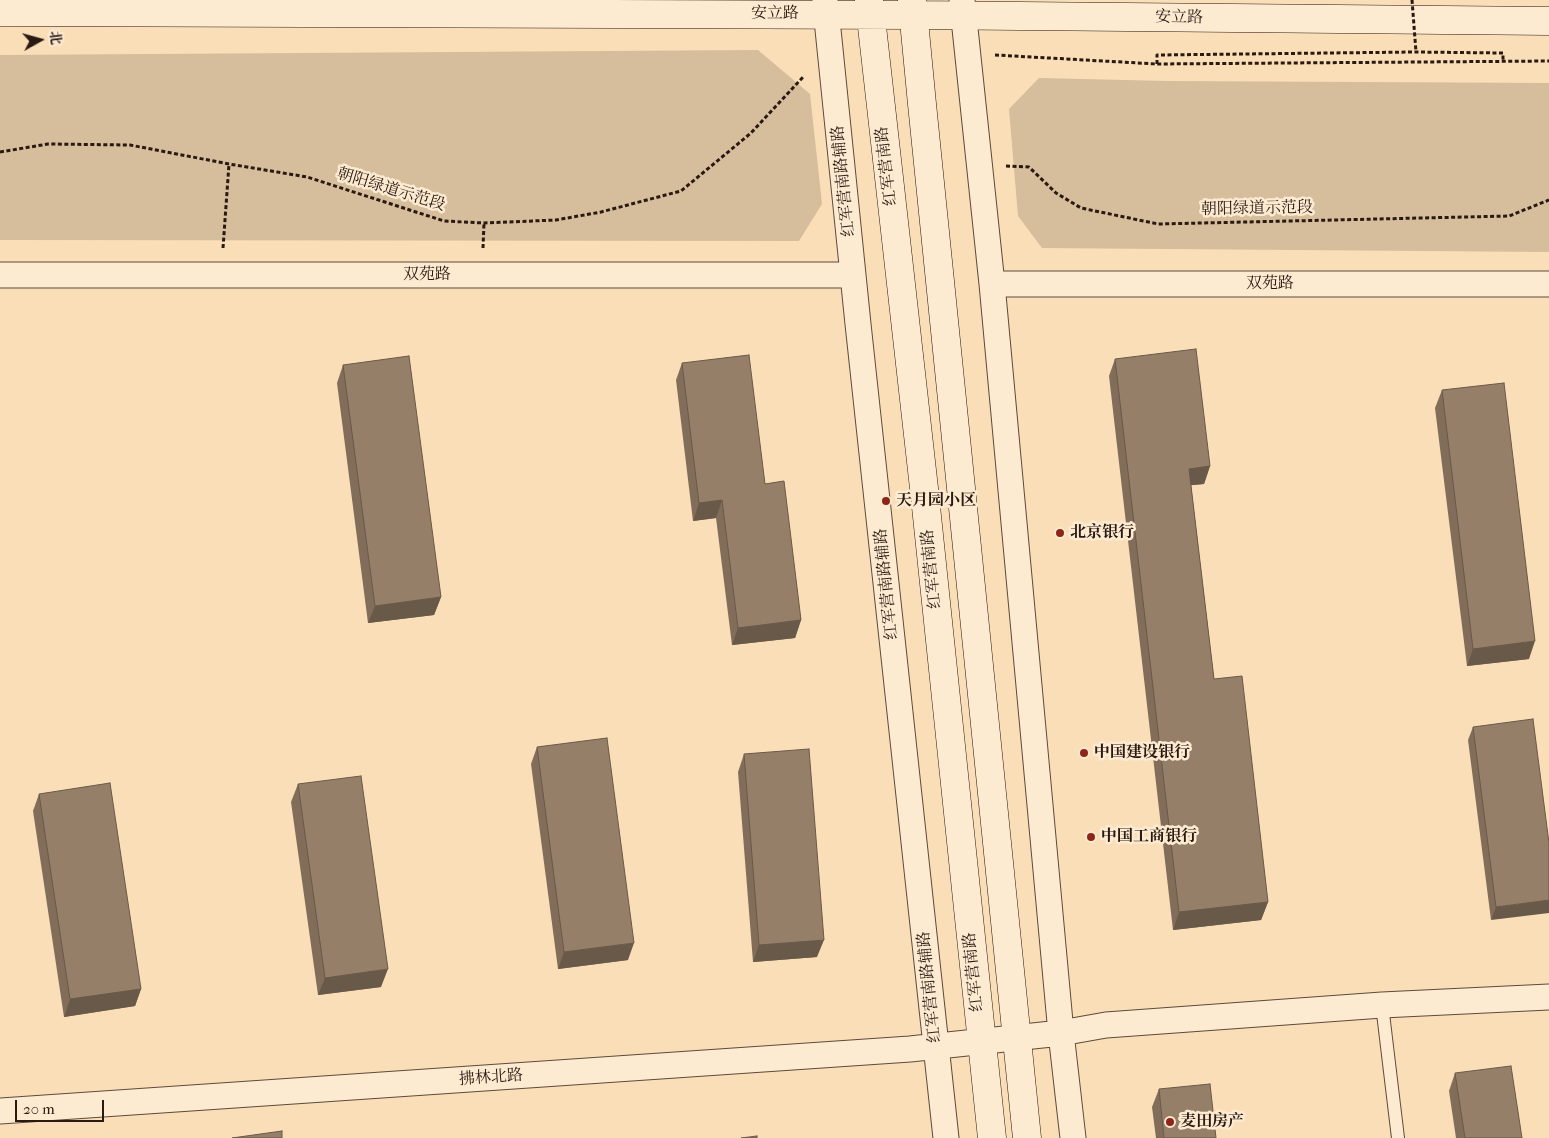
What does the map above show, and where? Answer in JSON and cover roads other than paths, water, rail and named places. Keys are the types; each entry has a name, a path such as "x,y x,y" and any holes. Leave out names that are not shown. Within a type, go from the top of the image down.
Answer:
{"main road":[{"name":"安立路","path":"0,12 827,18 870,7 1549,21"},
{"name":"红军营南路","path":"870,7 992,1138"},
{"path":"913,8 1027,1138"}],"street":[{"path":"963,8 992,284 1061,1033 1073,1138"},
{"name":"红军营南路辅路","path":"827,18 946,1138"},
{"name":"双苑路","path":"0,275 853,274"},
{"name":"双苑路","path":"992,284 1549,284"},
{"name":"拂林北路","path":"0,1111 936,1046 1061,1033 1106,1025 1382,1005 1549,997"}],"lane":[{"path":"1382,1005 1398,1138"}],"place":[{"name":"天月园小区","path":"886,501"},
{"name":"北京银行","path":"1060,533"},
{"name":"中国建设银行","path":"1084,753"},
{"name":"中国工商银行","path":"1091,837"},
{"name":"麦田房产","path":"1170,1122"}]}
